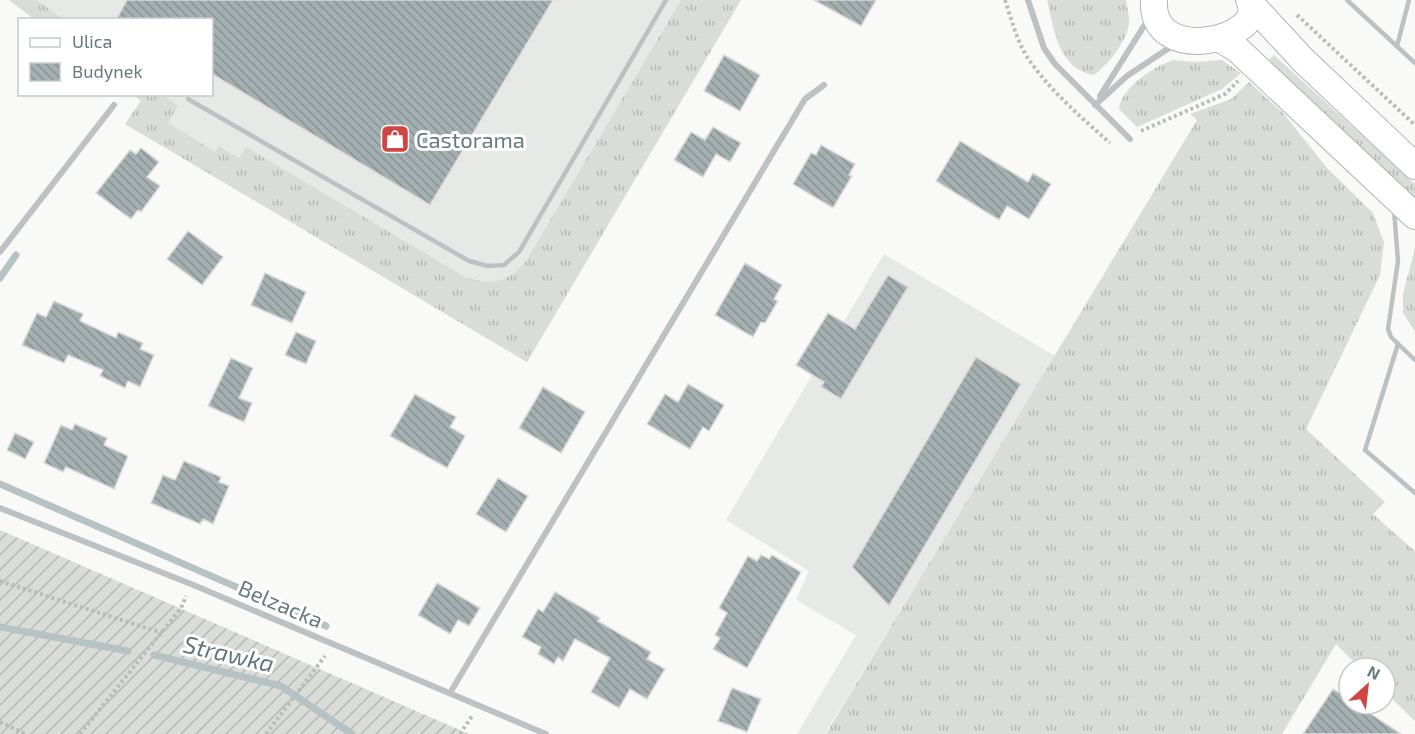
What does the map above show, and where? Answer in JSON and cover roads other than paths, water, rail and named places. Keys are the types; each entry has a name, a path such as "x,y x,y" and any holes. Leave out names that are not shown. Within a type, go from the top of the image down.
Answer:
{"main road":[{"path":"1154,5 1156,21 1165,31 1186,40 1220,39 1240,28 1251,14 1250,3"},
{"path":"1250,3 1303,60 1415,166"},
{"path":"1220,39 1237,49 1415,216"}],"street":[{"path":"1028,0 1044,48 1055,64 1130,139"},
{"path":"1095,105 1134,46 1154,5"},
{"path":"1095,105 1127,76 1169,46 1186,40"},
{"path":"450,693 805,99 824,85"},
{"path":"0,252 114,105"},
{"name":"Belzacka","path":"0,508 191,584 546,734"}],"lane":[{"path":"188,99 469,261 488,266 504,265 519,252 666,0"},
{"path":"1347,0 1415,63"},
{"path":"1397,46 1409,0"},
{"path":"1389,192 1398,240 1398,261 1388,329 1398,344 1415,360"},
{"path":"1398,344 1365,450 1415,493"}],"waterway":[{"path":"0,278 16,255"},
{"path":"0,484 326,626"},
{"name":"Strawka","path":"0,627 128,651"},
{"name":"Strawka","path":"154,655 281,686 352,734"}],"place":[{"name":"Castorama","path":"395,139"}]}
